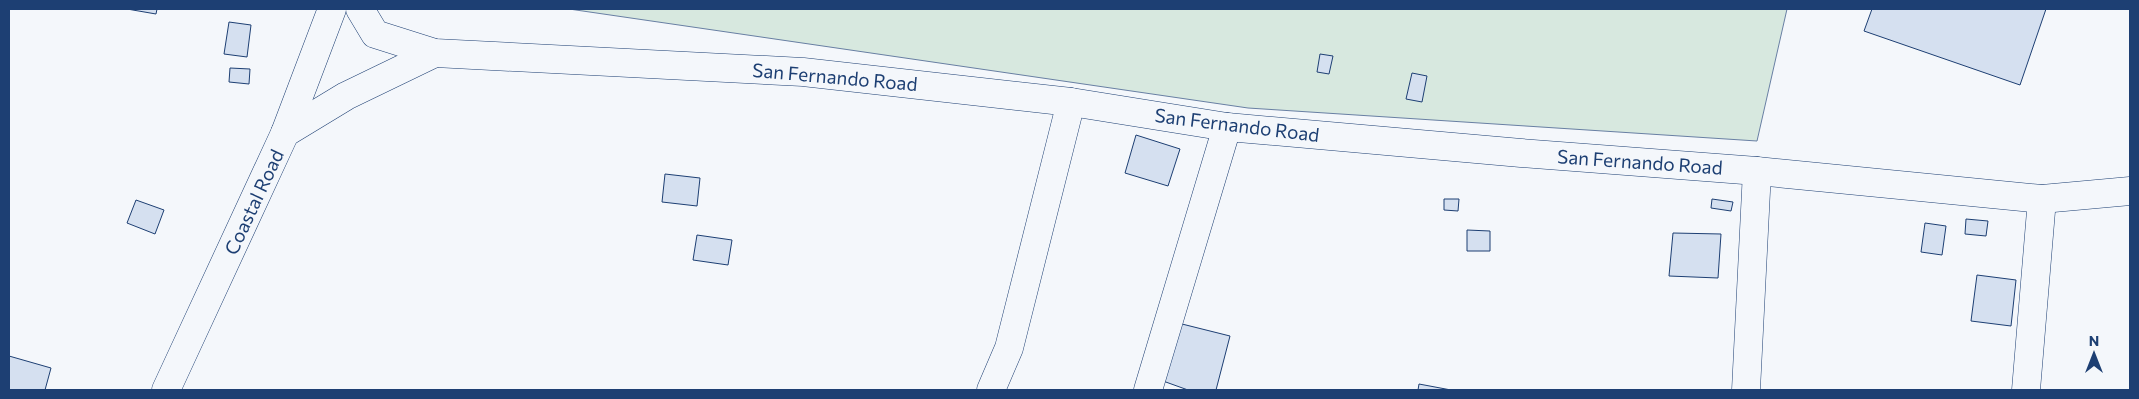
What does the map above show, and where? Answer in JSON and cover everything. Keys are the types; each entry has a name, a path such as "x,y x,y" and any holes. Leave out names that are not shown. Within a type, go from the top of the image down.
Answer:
{"street":[{"name":"Coastal Road","path":"166,390 286,133 332,9"},
{"name":"San Fernando Road","path":"360,9 375,34 434,53 803,72 1071,102 1227,128 1521,154 1756,171 2042,199 2130,191"},
{"path":"286,133 346,96 434,53"},
{"path":"991,390 1009,348 1071,102"},
{"path":"1148,390 1227,128"},
{"path":"1746,390 1756,171"},
{"path":"2026,390 2042,199"}],"shaded area":[{"path":"569,9 1787,9 1757,141 1248,108"}],"building":[{"path":"127,9 157,9 156,14"},
{"path":"1872,9 2046,9 2020,85 1864,31"},
{"path":"229,22 251,25 247,57 224,54"},
{"path":"1320,54 1333,56 1329,74 1317,72"},
{"path":"230,68 250,69 249,84 229,82"},
{"path":"1412,73 1427,76 1422,102 1406,99"},
{"path":"1136,135 1180,149 1168,186 1125,173"},
{"path":"665,174 700,178 697,206 662,202"},
{"path":"1444,199 1459,199 1458,211 1444,210"},
{"path":"1712,199 1733,202 1731,211 1711,208"},
{"path":"136,200 164,210 155,234 127,223"},
{"path":"1966,219 1988,221 1986,236 1965,234"},
{"path":"1925,223 1946,226 1942,255 1921,252"},
{"path":"1467,230 1490,231 1490,251 1467,251"},
{"path":"1673,233 1721,234 1718,278 1669,276"},
{"path":"697,235 732,240 728,265 693,260"},
{"path":"1977,275 2016,280 2011,326 1971,321"},
{"path":"1182,324 1230,336 1216,390 1188,390 1163,381"},
{"path":"9,356 51,368 45,390 9,390"},
{"path":"1419,384 1451,390 1418,390"}]}
